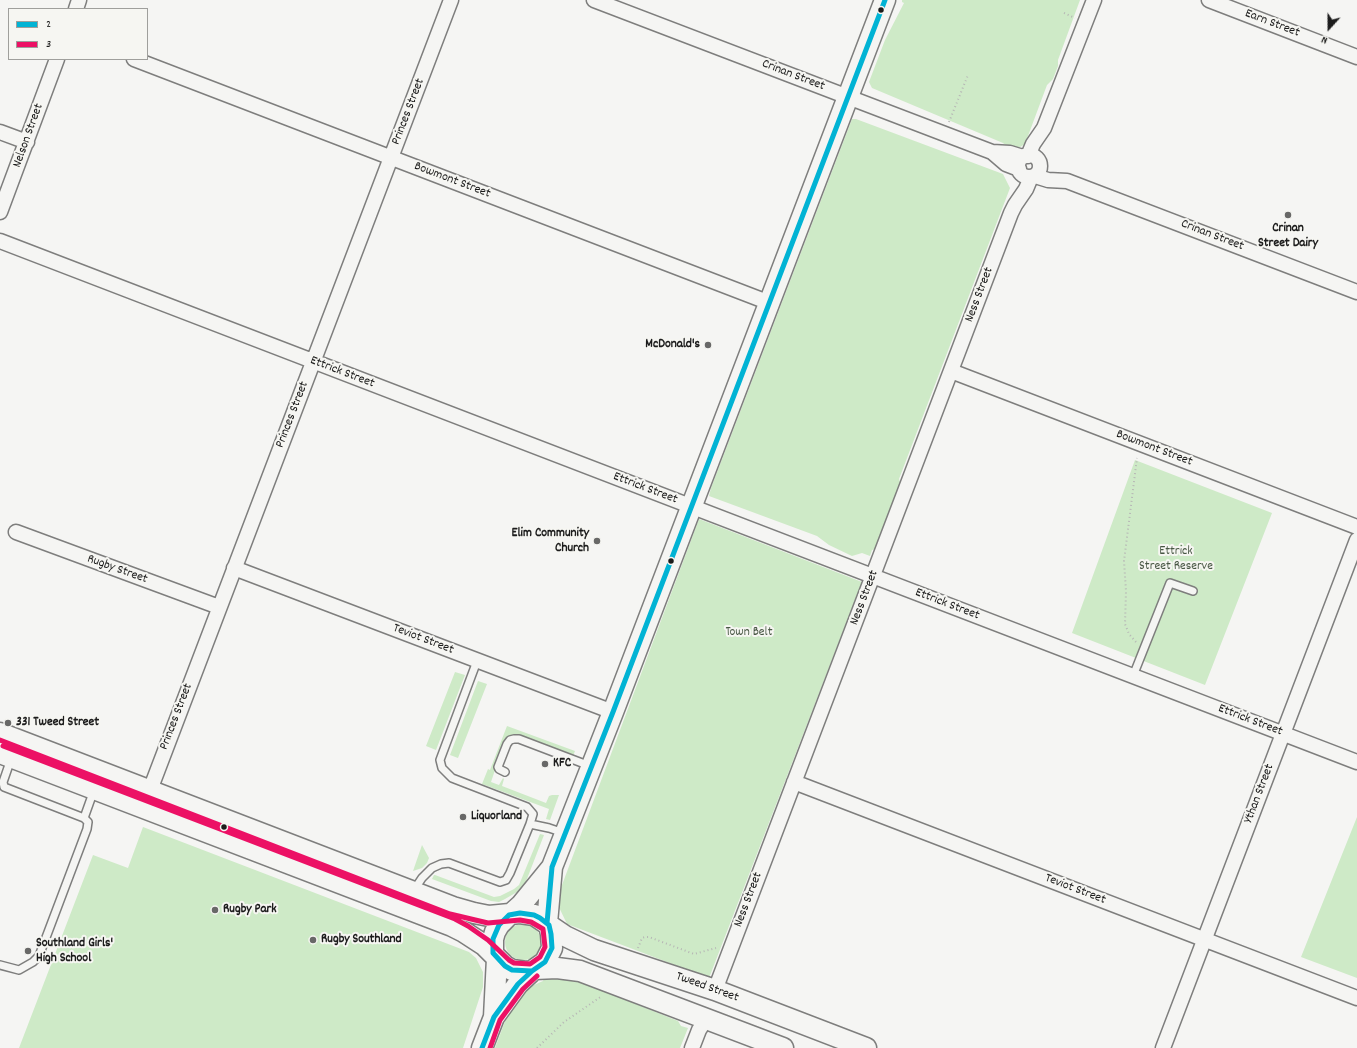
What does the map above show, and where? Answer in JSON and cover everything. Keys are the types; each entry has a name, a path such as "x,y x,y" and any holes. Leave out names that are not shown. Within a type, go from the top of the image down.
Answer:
{"main road":[{"path":"482,1048 494,1017 518,984 545,962 552,948 551,934 548,924 552,867 613,712 885,0"},
{"name":"Tweed Street","path":"0,733 146,799 452,926 475,939 505,966 512,970 519,971 557,968 580,971 783,1048"},
{"name":"Tweed Street","path":"6,755 95,789 146,799 453,907 490,916 527,913 534,915 572,940 594,950 715,990 866,1048"},
{"path":"494,1017 495,932 499,925 521,905 552,867"},
{"path":"695,984 712,1005 712,1010 706,1019"}],"street":[{"name":"Princes Street","path":"146,799 451,0"},
{"name":"Crinan Street","path":"594,0 992,152 1006,164 1052,169 1067,181 1357,292"},
{"name":"Ness Street","path":"715,990 1015,205 1026,189 1032,144 1044,128 1094,0"},
{"name":"Earn Street","path":"1209,0 1357,57"},
{"name":"Nelson Street","path":"0,212 57,60"},
{"name":"Bowmont Street","path":"137,60 770,303"},
{"path":"0,132 27,142"},
{"name":"Ettrick Street","path":"0,241 1357,762"},
{"name":"Bowmont Street","path":"951,371 1357,527"},
{"name":"Rugby Street","path":"16,532 219,607"},
{"name":"Ythan Street","path":"1163,1048 1357,540"},
{"name":"Teviot Street","path":"234,568 613,712"},
{"name":"Teviot Street","path":"794,782 1357,998"},
{"path":"692,1048 699,1030 706,1019"}],"lane":[{"path":"1133,676 1170,583 1193,591"},
{"path":"413,892 422,878 432,868 448,863 500,882 506,880 533,814 527,807 452,778 442,768 440,760 477,661"},
{"path":"505,772 498,767 507,744 514,738 592,766"},
{"path":"0,965 19,970 33,962 38,956 88,822 84,818 4,787 3,782 6,755"},
{"path":"84,818 95,789"},
{"path":"530,824 549,828 565,834"}],"path":[{"path":"944,134 968,75"},
{"path":"1137,458 1124,561 1126,591 1125,624 1129,634 1143,651"},
{"path":"636,950 642,938 645,937 649,937 694,954 716,948"},
{"path":"537,1048 564,1022 605,994"}],"green space":[{"path":"902,0 1080,0 1058,60 1058,66 1053,79 1047,85 1025,144 1017,149 1010,149 1003,143 872,88 869,82 885,40 904,3"},
{"path":"852,119 856,119 1003,174 1010,188 899,479 902,487 879,548 872,550 870,556 862,553 852,556 829,545 817,536 709,496"},
{"name":"Ettrick Street Reserve","path":"1135,460 1272,513 1205,685 1072,633"},
{"name":"Town Belt","path":"699,519 862,582 709,978 567,924 556,901"},
{"path":"455,672 465,675 436,750 426,746"},
{"path":"478,681 487,684 458,758 450,755"},
{"path":"507,726 575,751 573,756 518,735 513,735 507,738 503,746 491,782 499,785 503,778 502,786 546,803 549,796 559,795 550,820 546,819 549,809 482,784 488,769 490,770"},
{"path":"1357,817 1357,978 1301,957"},
{"name":"Rugby Park","path":"143,827 469,952 476,958 483,972 483,987 463,1048 19,1048 93,855 128,868"},
{"path":"540,834 544,835 525,884 517,892 499,902 491,901 432,879 435,875 494,897 500,896 519,885"},
{"path":"422,845 429,858 427,863 422,868 413,871"},
{"path":"523,924 536,929 541,942 536,955 523,960 510,955 505,942 510,929"},
{"path":"546,974 557,978 569,977 678,1021 681,1026 688,1028 680,1048 495,1048 510,1008 525,989 543,981"}],"transit line":[{"name":"2","path":"547,923 552,867 613,712 885,0"},
{"name":"3","path":"0,740 450,914 488,923 520,920 531,922 543,929 545,947 540,957 530,964 514,963 488,940 455,919 3,746"},
{"name":"2","path":"520,913 534,915 540,918 549,925 551,934 552,948 545,962 532,971 512,970 505,966 493,953 493,939 499,925 509,915 520,913"},
{"name":"2","path":"482,1048 494,1017 518,984 532,971"},
{"name":"3","path":"490,1048 500,1020 523,989 537,976"}],"place":[{"name":"Crinan Street Dairy","path":"1288,215"},
{"name":"McDonald's","path":"708,345"},
{"name":"Elim Community Church","path":"597,541"},
{"name":"331 Tweed Street","path":"8,723"},
{"name":"KFC","path":"545,764"},
{"name":"Liquorland","path":"463,817"},
{"name":"Rugby Park","path":"215,910"},
{"name":"Rugby Southland","path":"313,940"},
{"name":"Southland Girls' High School","path":"28,951"}]}
